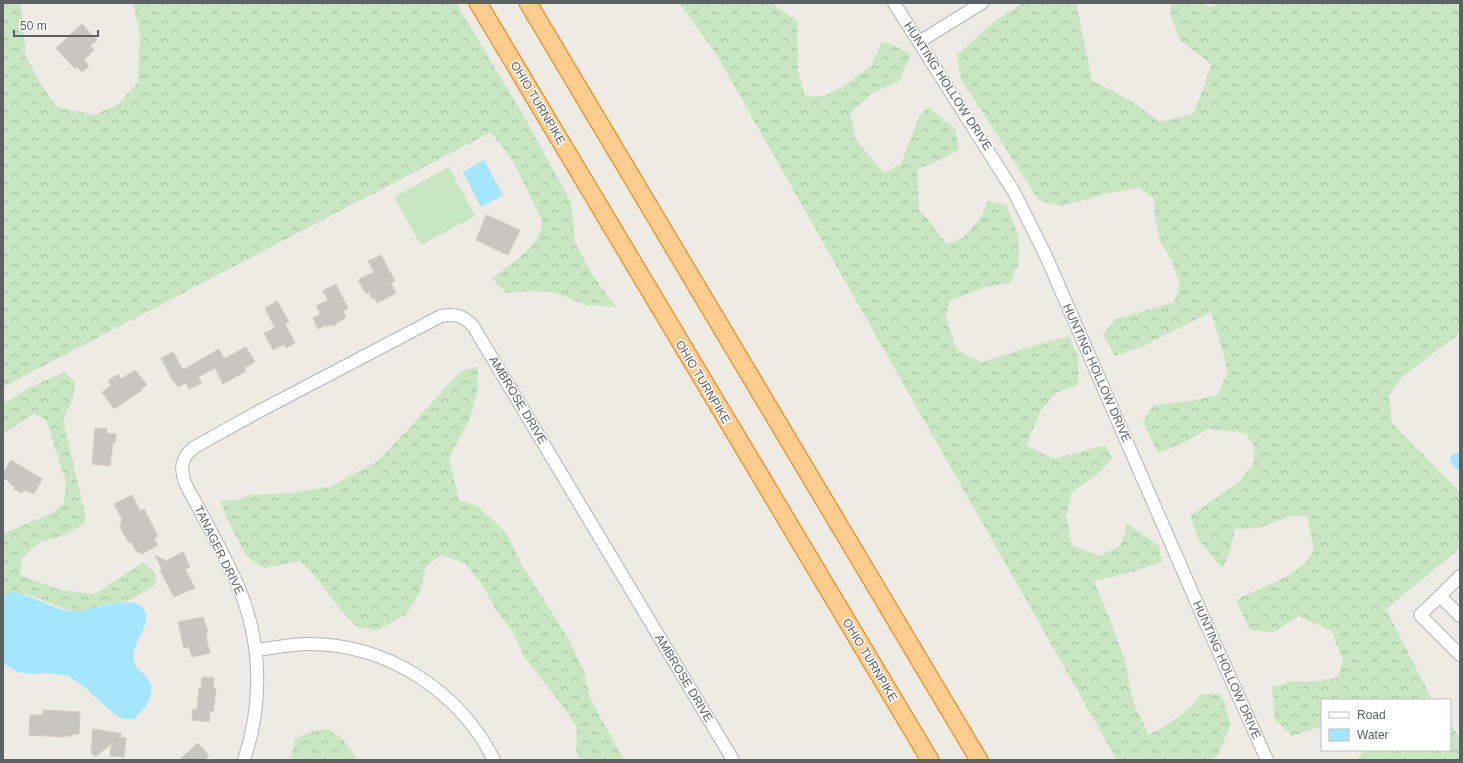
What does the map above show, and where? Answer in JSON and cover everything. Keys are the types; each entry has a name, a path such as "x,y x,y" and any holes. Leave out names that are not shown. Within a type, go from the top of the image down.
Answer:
{"highway":[{"name":"OHIO TURNPIKE","path":"478,3 930,760"},
{"path":"528,3 979,760"}],"street":[{"name":"HUNTING HOLLOW DRIVE","path":"894,3 992,155 1027,218 1267,760"},
{"path":"919,42 982,3"},
{"name":"AMBROSE DRIVE","path":"183,460 187,454 202,442 441,316 455,314 462,316 474,326 733,760"},
{"name":"TANAGER DRIVE","path":"183,460 182,475 239,588 256,650 257,693 254,721 244,760"},
{"path":"1460,576 1420,615 1460,655"},
{"path":"1440,596 1460,616"},
{"path":"256,650 287,645 328,645 368,653 394,663 424,680 456,707 472,725 487,746 494,760"}],"green space":[{"path":"3,3 21,3 26,57 45,91 57,107 94,115 119,104 138,82 140,33 133,3 456,3 522,113 571,202 575,243 593,276 616,307 587,305 553,292 532,291 506,293 492,278 517,260 537,240 543,222 513,161 491,132 3,387"},
{"path":"679,3 774,3 775,6 797,20 798,71 805,96 824,96 842,87 871,66 882,42 891,44 911,54 899,81 874,92 850,113 856,140 884,173 901,164 919,117 928,107 955,129 959,149 938,161 917,169 919,209 947,244 963,238 982,216 988,201 1006,205 1019,237 1018,266 1010,283 985,287 949,301 946,319 957,350 981,362 1069,336 1078,357 1078,385 1057,392 1041,410 1026,445 1054,459 1105,445 1112,458 1099,473 1072,492 1066,517 1072,545 1099,556 1120,546 1128,524 1159,546 1162,562 1128,573 1094,581 1125,660 1133,702 1149,735 1178,718 1202,694 1221,694 1231,724 1218,755 1208,760 1117,760 715,52"},
{"path":"1023,3 1076,3 1092,80 1136,104 1159,122 1193,114 1211,64 1180,40 1170,13 1172,3 1201,3 1210,7 1219,3 1460,3 1460,333 1401,378 1389,396 1392,423 1460,492 1460,548 1386,609 1431,699 1321,699 1321,726 1292,736 1275,719 1272,687 1294,681 1310,682 1337,678 1343,661 1332,631 1299,616 1274,632 1250,630 1236,600 1290,575 1306,562 1314,550 1307,516 1291,516 1259,528 1235,529 1229,555 1222,568 1200,542 1190,516 1238,483 1253,465 1254,446 1246,433 1208,429 1183,443 1158,453 1143,422 1153,405 1191,401 1218,395 1228,370 1211,312 1141,347 1115,356 1103,335 1114,320 1174,302 1180,285 1172,262 1160,241 1155,218 1154,199 1140,188 1113,192 1061,206 1039,200 961,79 957,55 995,21"},
{"path":"449,167 475,216 421,245 394,197"},
{"path":"478,367 477,394 468,422 449,458 459,500 477,506 506,532 523,567 568,638 584,672 590,698 624,760 580,760 576,751 577,728 562,705 523,655 514,634 495,608 481,583 465,563 441,555 426,566 420,592 407,614 378,630 359,628 343,613 316,577 300,561 264,568 247,557 227,519 221,501 237,500 251,495 291,493 330,487 378,461 462,371"},
{"path":"65,372 75,383 72,400 63,420 85,515 85,523 65,535 40,542 22,558 20,575 60,590 95,594 144,562 156,575 155,585 127,601 78,611 65,609 29,595 11,594 3,596 3,534 52,513 64,503 66,482 46,419 33,414 3,434 3,404 33,386"},
{"path":"1451,725 1460,738 1460,760 1356,760 1365,751 1451,751"},
{"path":"329,729 346,743 357,760 298,760 291,757 295,739 313,731"}],"water":[{"path":"484,160 503,195 481,207 463,172"},
{"path":"1460,452 1460,472 1452,465 1450,458 1454,454"},
{"path":"12,592 28,596 68,611 125,603 135,603 142,607 146,614 146,621 134,652 134,659 136,666 150,682 151,693 148,703 138,716 134,719 125,719 115,715 86,688 68,676 47,673 33,674 18,672 7,666 3,662 3,596"}],"building":[{"path":"82,24 97,40 90,46 94,50 84,60 89,66 82,72 77,67 75,69 56,48"},
{"path":"486,215 520,230 508,255 476,240"},
{"path":"381,255 395,281 391,283 396,293 377,303 375,298 372,299 369,292 366,294 358,280 374,272 368,261"},
{"path":"336,284 348,308 343,311 346,317 333,326 332,324 327,327 326,325 318,329 313,318 320,315 320,312 316,306 328,300 323,291"},
{"path":"277,301 289,322 285,324 295,343 286,348 284,344 273,350 264,333 275,328 265,308"},
{"path":"246,347 255,362 244,368 246,371 223,384 215,368 198,377 202,383 189,389 186,383 178,387 175,382 174,383 161,358 173,352 183,370 219,349 224,359"},
{"path":"135,370 147,385 114,409 102,392 111,386 108,381 118,374 121,379"},
{"path":"95,428 107,429 106,433 116,434 115,443 113,442 110,466 92,464"},
{"path":"11,460 42,479 34,494 24,490 22,493 14,489 15,487 10,484 11,483 3,478 3,473"},
{"path":"132,495 140,511 144,509 158,536 154,538 158,545 142,554 136,551 131,542 129,543 120,527 122,519 114,504"},
{"path":"183,552 190,567 185,569 195,588 174,597 160,570 162,569 155,555 166,561"},
{"path":"203,617 208,632 206,632 206,638 210,653 192,657 189,647 184,648 178,622"},
{"path":"202,677 214,678 213,688 216,688 213,712 210,711 209,722 192,720 193,709 197,710 199,688 201,689"},
{"path":"43,710 80,712 79,734 72,734 72,736 64,737 29,735 30,715 43,715"},
{"path":"93,729 122,734 118,737 126,738 124,757 110,756 112,743 95,757 91,752"},
{"path":"198,743 209,756 204,760 179,760"}]}
